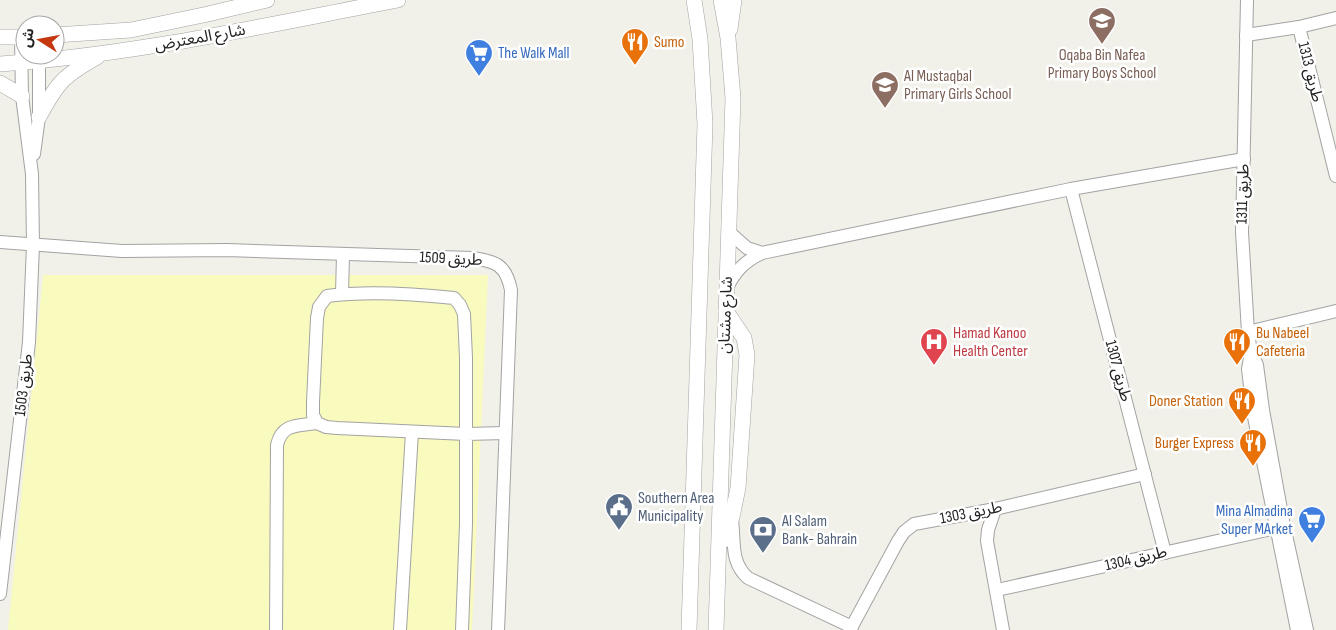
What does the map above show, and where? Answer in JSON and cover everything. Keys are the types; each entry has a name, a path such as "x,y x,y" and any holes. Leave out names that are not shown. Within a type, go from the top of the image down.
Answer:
{"street":[{"name":"شارع المعترض","path":"65,34 131,30 267,0"},
{"name":"شارع المعترض","path":"65,56 104,54 276,24 398,0"},
{"path":"682,0 688,9 700,39"},
{"name":"شارع مشتان","path":"689,630 705,124 700,39 694,0"},
{"name":"شارع مشتان","path":"716,630 733,98 728,38 721,0"},
{"path":"728,38 734,0"},
{"name":"طريق 1311","path":"1247,0 1242,232 1248,332 1251,353 1257,365 1263,410 1284,526 1307,630"},
{"path":"1246,35 1299,27 1336,18"},
{"name":"طريق 1313","path":"1299,27 1336,176"},
{"path":"0,37 15,38"},
{"path":"39,117 62,80 71,72 104,54"},
{"name":"شارع المعترض","path":"0,64 15,63"},
{"name":"طريق 1503","path":"0,594 29,342 33,245 32,174 22,96 21,65"},
{"name":"طريق 1503","path":"32,174 39,117 39,65"},
{"path":"0,83 22,96"},
{"path":"727,288 740,267 762,253 1071,189 1244,159"},
{"name":"طريق 1307","path":"1071,189 1165,552"},
{"path":"729,232 747,248 762,253"},
{"name":"طريق 1509","path":"0,242 122,251 227,250 472,258 487,260 505,270 511,290 498,630"},
{"path":"342,294 343,255"},
{"path":"317,423 313,415 317,318 319,306 327,296 342,294 428,295 454,298 464,314 466,358 466,524 462,630"},
{"path":"719,553 732,517 738,488 747,354 744,338 726,311"},
{"path":"1248,332 1336,311"},
{"name":"طريق 1311","path":"1251,353 1248,369 1253,412 1297,630"},
{"path":"276,630 277,445 279,435 283,431 289,428 317,423 326,427 412,432 505,433"},
{"path":"400,630 412,432"},
{"name":"طريق 1303","path":"732,517 735,557 740,571 748,578 851,628 904,532 914,524 995,509 1145,474"},
{"path":"995,509 986,541 1003,630"},
{"name":"طريق 1304","path":"996,590 1276,528"}],"sand":[{"path":"43,275 488,275 472,630 8,630"}],"place":[{"name":"Oqaba Bin Nafea Primary Boys School","path":"1102,45"},
{"name":"Sumo","path":"635,66"},
{"name":"The Walk Mall","path":"479,77"},
{"name":"Al Mustaqbal Primary Girls School","path":"885,109"},
{"name":"Hamad Kanoo Health Center","path":"934,366"},
{"name":"Bu Nabeel Cafeteria","path":"1237,366"},
{"name":"Doner Station","path":"1242,425"},
{"name":"Burger Express","path":"1253,467"},
{"name":"Southern Area Municipality","path":"619,531"},
{"name":"Mina Almadina Super MArket","path":"1312,544"},
{"name":"Al Salam Bank- Bahrain","path":"763,554"}]}
